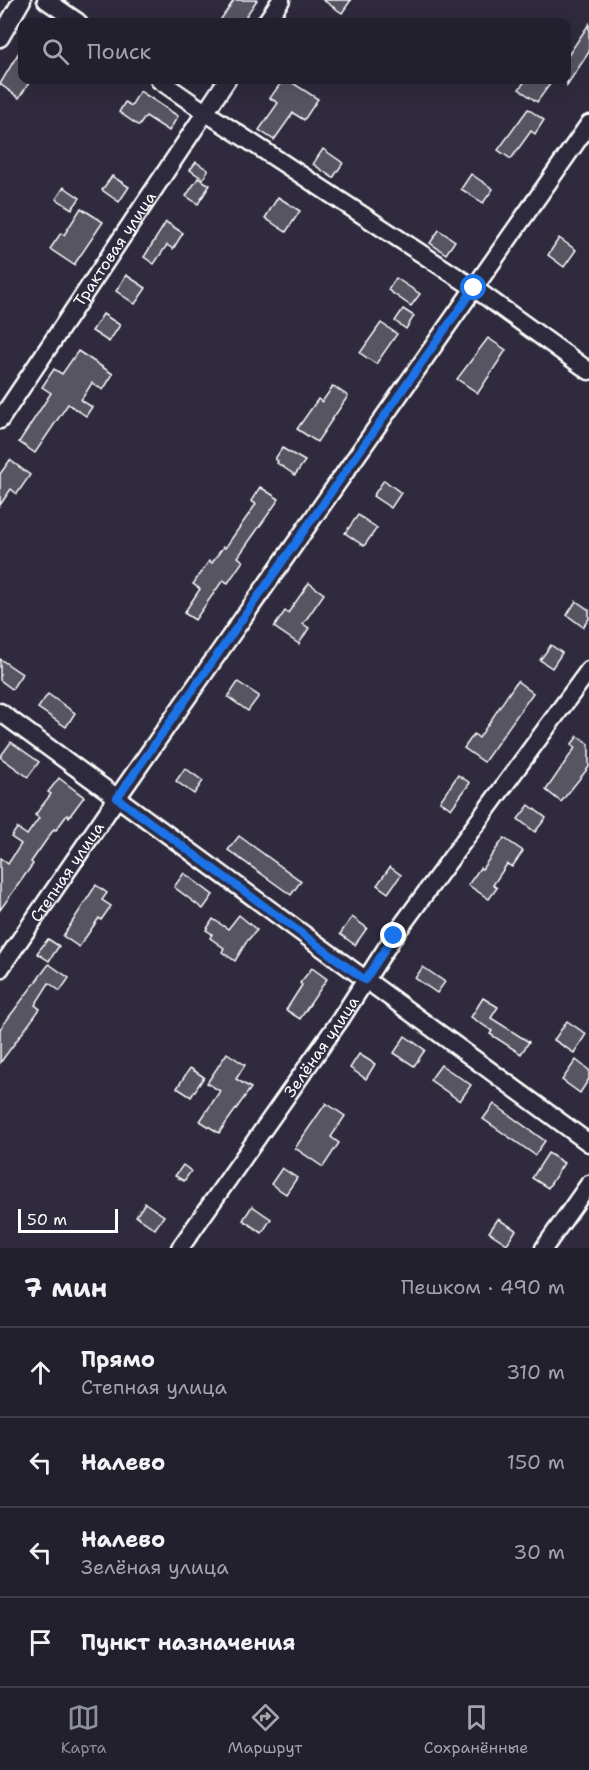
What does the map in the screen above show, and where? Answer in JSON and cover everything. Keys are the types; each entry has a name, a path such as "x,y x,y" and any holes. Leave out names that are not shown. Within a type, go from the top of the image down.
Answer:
{"street":[{"path":"0,38 22,0"},
{"path":"46,0 72,18"},
{"path":"269,18 281,0"},
{"path":"165,84 474,288 589,371"},
{"name":"Трактовая улица","path":"0,420 224,84"},
{"name":"Степная улица","path":"0,969 589,124"},
{"name":"Зелёная улица","path":"180,1248 340,1020 394,936 589,670"},
{"path":"0,712 589,1143"},
{"path":"544,1248 589,1184"}],"building":[{"path":"234,0 257,0 245,18 222,18"},
{"path":"323,0 351,0 342,13"},
{"path":"589,24 589,52 571,79 571,51"},
{"path":"18,54 18,84 28,84 19,98 0,84"},
{"path":"280,84 294,84 318,99 304,120 293,113 274,140 259,130 278,103 270,98"},
{"path":"523,84 550,84 537,102 519,89"},
{"path":"140,91 178,116 169,131 146,116 139,126 119,112 125,102 131,106"},
{"path":"528,109 544,120 535,134 531,131 511,159 498,150"},
{"path":"323,149 343,163 333,178 313,164"},
{"path":"196,162 208,170 203,179 190,170"},
{"path":"471,174 493,189 483,203 461,189"},
{"path":"112,176 129,187 119,202 102,190"},
{"path":"198,178 210,185 198,204 186,196"},
{"path":"64,187 80,198 72,209 56,199"},
{"path":"278,197 300,211 286,232 265,218"},
{"path":"81,208 103,222 74,265 50,249 61,233 64,235"},
{"path":"166,222 183,233 173,249 167,245 154,264 144,257"},
{"path":"439,230 455,241 446,254 430,243"},
{"path":"559,238 576,250 564,267 548,255"},
{"path":"126,275 146,288 135,304 116,291"},
{"path":"396,278 420,294 411,306 388,290"},
{"path":"403,309 414,316 406,329 395,321"},
{"path":"103,314 120,325 109,342 92,331"},
{"path":"381,323 397,334 376,364 360,353"},
{"path":"488,338 506,350 478,393 457,379"},
{"path":"78,351 113,374 103,390 92,383 81,400 92,407 86,416 68,404 35,453 19,442 51,393 42,387 54,369 62,374"},
{"path":"333,386 348,396 317,442 297,429 318,399 322,402"},
{"path":"282,448 305,461 295,475 277,463 275,459"},
{"path":"10,460 30,475 17,494 11,489 0,505 0,474"},
{"path":"384,480 401,493 391,508 373,496"},
{"path":"260,487 279,499 238,557 243,561 228,583 223,580 195,620 184,613 200,589 193,584 209,561 212,563 223,547 225,548 256,504 251,501"},
{"path":"358,515 377,528 364,546 345,533"},
{"path":"309,583 324,594 303,624 309,628 299,644 274,627 285,611 288,613"},
{"path":"576,601 589,610 589,619 583,627 567,615"},
{"path":"551,645 562,653 552,668 540,660"},
{"path":"0,659 22,674 12,689 0,680"},
{"path":"517,681 533,693 484,762 464,748 474,734 479,738"},
{"path":"238,682 259,696 248,711 228,697"},
{"path":"48,694 75,713 66,727 38,708"},
{"path":"578,736 589,744 589,767 561,802 546,790 575,748 571,745"},
{"path":"11,742 39,762 28,777 0,757"},
{"path":"185,768 203,781 194,794 176,781"},
{"path":"458,775 470,783 451,809 440,801"},
{"path":"59,778 84,797 69,817 67,815 56,830 54,829 31,862 33,864 0,910 0,858 8,864 21,844 11,837 17,828 27,835 39,818 35,815 51,794 48,792"},
{"path":"529,805 546,818 535,832 518,819"},
{"path":"239,836 301,881 291,895 228,850"},
{"path":"504,838 523,851 512,867 507,864 493,885 497,888 489,899 468,885"},
{"path":"390,867 401,875 388,893 377,885"},
{"path":"184,873 213,895 203,909 174,887"},
{"path":"96,885 107,893 102,900 111,906 101,920 99,918 79,947 63,936"},
{"path":"239,915 257,930 235,961 222,952 224,948 210,938 212,934 206,930 213,919 228,929"},
{"path":"352,917 367,928 355,945 340,934"},
{"path":"48,939 59,946 49,961 37,953"},
{"path":"49,964 69,978 60,991 49,983 35,1005 40,1009 0,1063 0,1029"},
{"path":"423,967 445,982 437,993 415,978"},
{"path":"312,968 327,979 300,1019 286,1010 302,985 300,983"},
{"path":"483,998 498,1007 491,1018 529,1042 521,1054 490,1034 492,1031 471,1017"},
{"path":"567,1021 586,1034 574,1053 554,1040"},
{"path":"405,1036 425,1050 414,1066 394,1053"},
{"path":"227,1053 245,1065 236,1079 251,1088 219,1133 200,1121 220,1091 207,1083"},
{"path":"359,1054 375,1064 366,1079 350,1068"},
{"path":"576,1060 589,1070 589,1079 580,1093 562,1080"},
{"path":"441,1065 471,1085 460,1101 430,1080"},
{"path":"190,1068 204,1077 191,1097 177,1088"},
{"path":"326,1103 345,1116 331,1137 339,1143 323,1167 295,1148"},
{"path":"494,1104 545,1141 535,1155 483,1119"},
{"path":"548,1153 564,1163 548,1188 532,1178"},
{"path":"183,1165 191,1171 184,1181 175,1176"},
{"path":"282,1168 297,1178 286,1194 271,1184"},
{"path":"145,1203 164,1216 155,1229 136,1216"},
{"path":"252,1206 271,1219 262,1233 243,1220"},
{"path":"498,1219 516,1230 507,1244 489,1232"}],"route":[{"path":"394,936 365,980 117,798 474,288"}]}
